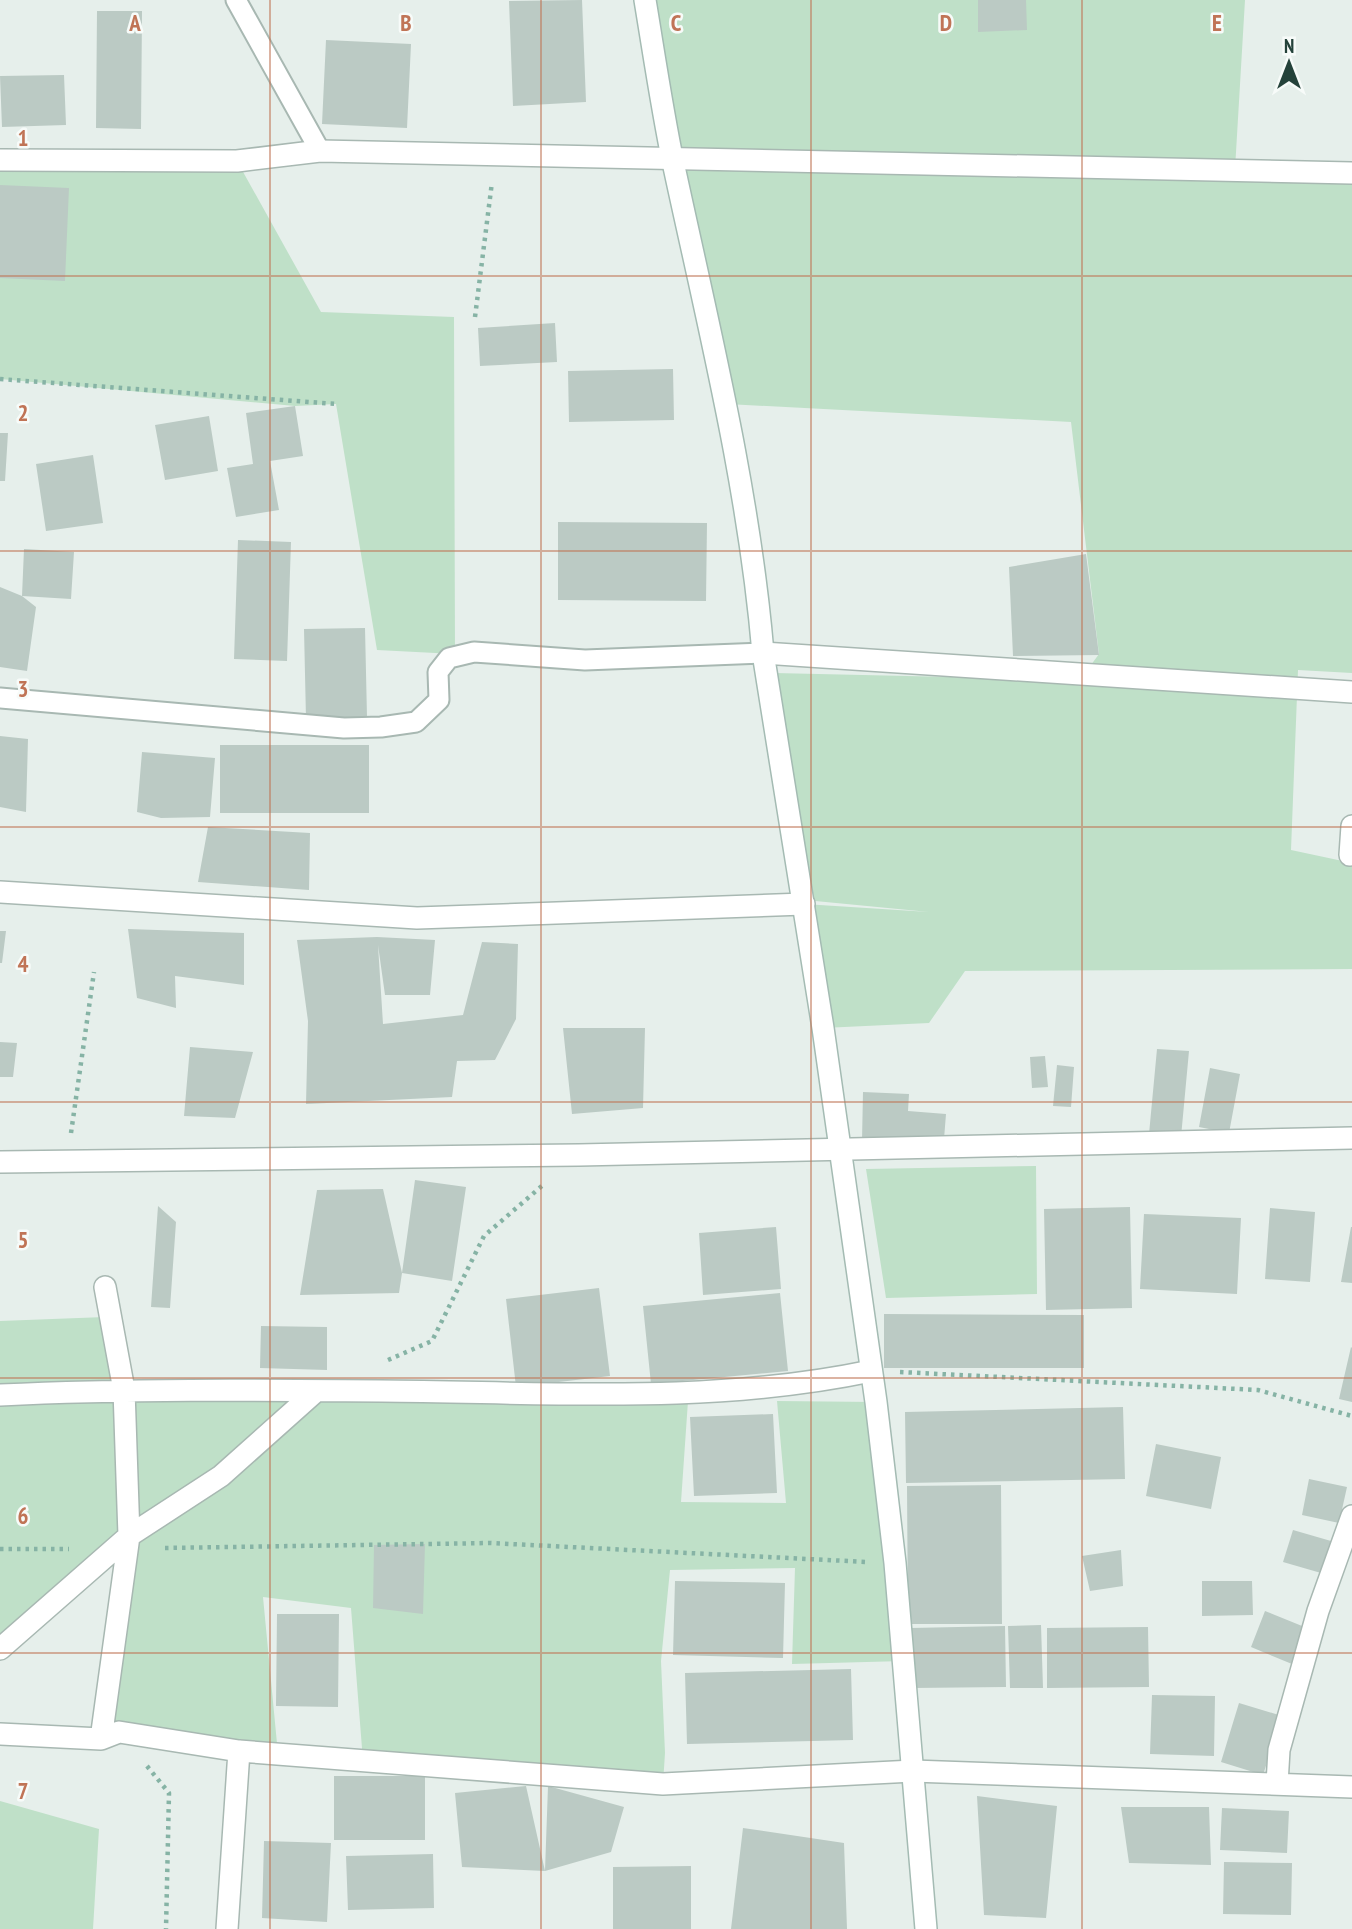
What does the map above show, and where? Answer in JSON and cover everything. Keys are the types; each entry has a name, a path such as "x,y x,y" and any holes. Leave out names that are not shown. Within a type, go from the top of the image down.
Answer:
{"street":[{"path":"645,0 673,159 727,404 758,590 763,653 853,1226 895,1563 926,1929"},
{"path":"0,160 237,161 320,151 1352,173"},
{"path":"763,653 1352,692"},
{"path":"1350,855 1352,826"},
{"path":"0,892 418,918 804,904"},
{"path":"0,1162 579,1155 1352,1138"},
{"path":"105,1287 124,1390 124,1544 110,1736"},
{"path":"0,1395 124,1390 314,1393 380,1391 596,1396 762,1390 871,1371"},
{"path":"0,1649 124,1544 221,1476 314,1393"},
{"path":"1277,1784 1279,1750 1318,1611 1352,1516"},
{"path":"0,1734 110,1736 239,1751 663,1784 913,1771 1352,1787"},
{"path":"227,1929 239,1751"}],"lane":[{"path":"236,0 320,151"},
{"path":"0,698 344,728 382,727 416,722 439,700 438,672 449,658 474,652 585,660 763,653"}],"path":[{"path":"475,317 495,156"},
{"path":"0,379 336,404"},
{"path":"67,1161 94,972"},
{"path":"385,1362 432,1341 484,1236 579,1155"},
{"path":"871,1371 1258,1390 1352,1416"},
{"path":"0,1549 124,1544 491,1543 895,1563"},
{"path":"110,1736 169,1793 166,1929"}],"green space":[{"path":"649,0 1245,0 1235,169 1352,174 1352,673 1298,670 1291,850 1352,863 1352,969 965,971 929,1023 823,1028 804,904 929,912 805,900 774,673 1080,680 1099,654 1071,422 727,404"},
{"path":"0,161 237,161 321,312 454,317 455,654 377,650 336,404 295,406 0,379"},
{"path":"1036,1166 1037,1294 886,1298 866,1169"},
{"path":"105,1317 113,1401 688,1401 681,1502 786,1503 777,1401 876,1402 904,1661 792,1664 795,1568 670,1570 661,1661 665,1753 663,1784 363,1761 351,1608 263,1597 278,1754 106,1730 121,1549 0,1643 0,1321"},
{"path":"0,1801 99,1829 93,1929 0,1929"}],"building":[{"path":"582,0 586,102 513,106 509,1"},
{"path":"978,0 1026,0 1027,30 978,32"},
{"path":"97,11 142,11 141,129 96,128"},
{"path":"326,40 411,44 407,128 322,124"},
{"path":"64,75 66,125 2,127 0,76"},
{"path":"0,185 69,188 65,281 0,278"},
{"path":"555,323 557,362 480,366 478,328"},
{"path":"673,369 674,420 569,422 568,371"},
{"path":"295,406 303,456 270,461 279,510 236,517 227,468 253,464 246,413"},
{"path":"209,416 218,471 165,480 155,425"},
{"path":"0,433 8,433 5,481 0,481"},
{"path":"93,455 103,523 46,531 36,464"},
{"path":"558,522 707,523 706,601 558,600"},
{"path":"238,540 291,542 287,661 234,659"},
{"path":"24,549 74,552 71,599 22,596"},
{"path":"1086,554 1099,655 1013,656 1009,567"},
{"path":"0,587 22,596 36,607 27,671 0,667"},
{"path":"365,628 367,717 306,719 304,629"},
{"path":"0,736 28,739 26,812 0,807"},
{"path":"220,745 369,745 369,813 220,813"},
{"path":"142,752 215,758 210,817 161,818 137,812"},
{"path":"208,827 310,833 309,890 198,882"},
{"path":"128,929 244,933 244,985 175,976 176,1008 137,998"},
{"path":"0,931 6,931 2,963 0,963"},
{"path":"377,937 435,940 430,995 385,995 378,945 383,1024 463,1015 482,942 518,944 516,1019 495,1060 457,1061 452,1097 306,1104 308,1021 297,940"},
{"path":"563,1028 645,1028 643,1108 572,1114"},
{"path":"0,1042 17,1043 13,1077 0,1077"},
{"path":"190,1047 253,1052 235,1118 184,1116"},
{"path":"1157,1049 1189,1051 1181,1137 1149,1134"},
{"path":"1045,1056 1048,1087 1032,1088 1030,1057"},
{"path":"1057,1065 1074,1067 1071,1107 1053,1106"},
{"path":"1210,1068 1240,1074 1229,1133 1199,1127"},
{"path":"863,1092 909,1094 908,1111 946,1114 944,1139 907,1137 907,1142 862,1141"},
{"path":"415,1180 466,1187 452,1281 402,1273"},
{"path":"383,1189 402,1273 399,1293 300,1295 317,1190"},
{"path":"158,1206 176,1222 170,1308 151,1307"},
{"path":"1130,1207 1132,1308 1046,1310 1044,1209"},
{"path":"1270,1208 1315,1212 1310,1282 1265,1279"},
{"path":"1144,1214 1241,1218 1237,1294 1140,1289"},
{"path":"776,1227 781,1289 703,1295 699,1233"},
{"path":"1352,1227 1352,1283 1341,1282"},
{"path":"599,1288 610,1376 516,1387 506,1299"},
{"path":"780,1293 788,1371 651,1384 643,1306"},
{"path":"884,1314 1084,1315 1084,1368 884,1368"},
{"path":"261,1326 327,1327 327,1370 260,1368"},
{"path":"1352,1348 1352,1402 1339,1399"},
{"path":"1123,1407 1125,1479 906,1483 905,1412"},
{"path":"773,1414 777,1493 694,1496 690,1417"},
{"path":"1156,1444 1221,1457 1211,1509 1146,1496"},
{"path":"1309,1479 1347,1487 1339,1523 1302,1515"},
{"path":"1001,1485 1002,1624 908,1624 907,1486"},
{"path":"1293,1530 1331,1541 1321,1573 1283,1562"},
{"path":"425,1544 423,1614 373,1608 374,1545"},
{"path":"1121,1550 1123,1586 1090,1591 1082,1556"},
{"path":"675,1581 785,1583 783,1658 673,1655"},
{"path":"1202,1581 1252,1581 1253,1615 1202,1616"},
{"path":"1265,1611 1307,1628 1292,1664 1251,1647"},
{"path":"277,1614 339,1614 338,1707 276,1706"},
{"path":"1041,1625 1043,1688 1010,1688 1008,1626"},
{"path":"1005,1626 1006,1687 913,1688 911,1628"},
{"path":"1148,1627 1149,1687 1047,1688 1047,1628"},
{"path":"851,1669 853,1740 687,1744 685,1673"},
{"path":"1152,1695 1215,1696 1214,1756 1150,1754"},
{"path":"1239,1703 1282,1716 1263,1775 1221,1762"},
{"path":"334,1776 425,1776 425,1840 334,1840"},
{"path":"526,1786 545,1871 462,1867 455,1793"},
{"path":"548,1786 624,1807 611,1852 545,1871"},
{"path":"977,1796 1057,1806 1046,1918 984,1915"},
{"path":"1121,1807 1209,1807 1211,1865 1129,1863"},
{"path":"1222,1808 1289,1811 1287,1853 1220,1850"},
{"path":"743,1828 844,1843 847,1929 731,1929"},
{"path":"264,1841 331,1843 327,1922 262,1918"},
{"path":"433,1854 434,1908 348,1910 346,1856"},
{"path":"1224,1862 1292,1863 1291,1915 1223,1914"},
{"path":"691,1866 691,1929 613,1929 613,1867"}]}
